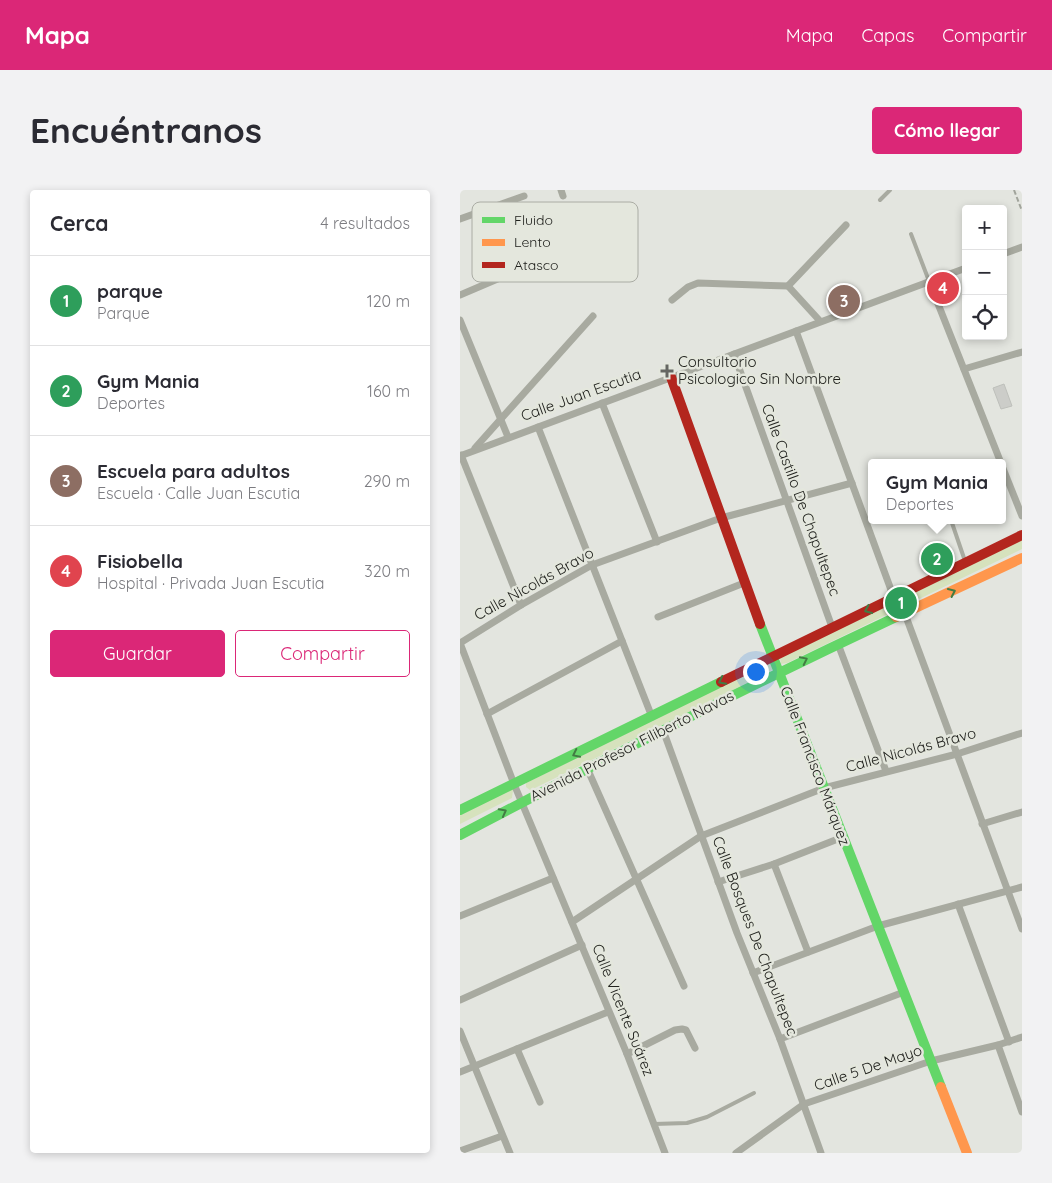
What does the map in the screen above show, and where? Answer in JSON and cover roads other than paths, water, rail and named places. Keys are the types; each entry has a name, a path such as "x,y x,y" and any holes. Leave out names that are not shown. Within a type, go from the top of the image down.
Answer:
{"main road":[{"name":"Calle Francisco Márquez","path":"671,377 744,583 967,1153"},
{"name":"Avenida Profesor Filiberto Navas","path":"460,810 1022,535"},
{"name":"Avenida Profesor Filiberto Navas","path":"460,834 779,672 1022,558"}],"street":[{"path":"507,202 524,196"},
{"path":"460,219 472,215"},
{"path":"788,286 846,225"},
{"path":"1007,253 1022,247"},
{"name":"Calle Juan Escutia","path":"461,455 962,269"},
{"path":"929,281 999,459"},
{"path":"460,295 490,282"},
{"path":"672,300 688,287 698,284 788,286 820,321"},
{"path":"473,450 593,316"},
{"path":"460,320 508,437"},
{"path":"796,331 894,598"},
{"path":"964,369 1022,352"},
{"name":"Calle Castillo De Chapultepec","path":"734,354 832,627"},
{"path":"602,403 657,542"},
{"path":"538,427 652,717"},
{"path":"461,455 521,605"},
{"path":"1006,476 1022,516"},
{"name":"Calle Nicolás Bravo","path":"460,643 592,564 721,518 852,482"},
{"path":"658,617 744,583"},
{"path":"905,614 1022,929"},
{"path":"488,714 622,641"},
{"name":"Calle Vicente Suárez","path":"460,643 514,784 627,1054 664,1153"},
{"path":"838,644 886,771"},
{"name":"Calle Bosques De Chapultepec","path":"663,730 718,882 780,1038 821,1153"},
{"name":"Calle Nicolás Bravo","path":"572,922 701,836 824,788 957,754 1022,733"},
{"path":"587,768 684,986"},
{"path":"982,824 1022,812"},
{"path":"718,882 774,864 843,837"},
{"path":"774,864 808,952"},
{"path":"460,916 553,878"},
{"path":"753,973 878,926 1022,887"},
{"path":"958,904 1009,1042"},
{"path":"460,1000 582,945"},
{"path":"780,1038 904,992"},
{"path":"460,1072 608,1012"},
{"path":"627,1054 676,1030 682,1029 686,1030 695,1048"},
{"path":"460,1032 510,1153"},
{"name":"Calle 5 De Mayo","path":"741,1151 804,1104 931,1062 1022,1037"},
{"path":"998,1045 1022,1112"},
{"path":"517,1049 540,1102"},
{"path":"460,1151 502,1136"}],"lane":[{"path":"880,200 890,190"},
{"path":"911,234 929,281"},
{"path":"952,524 965,563"},
{"path":"654,1124 687,1123 707,1117 754,1093"}],"place":[{"name":"Fisiobella","path":"943,288"},
{"name":"Escuela para adultos","path":"844,301"},
{"name":"Consultorio Psicologico Sin Nombre","path":"667,371"},
{"name":"Gym Mania","path":"937,559"},
{"name":"parque","path":"901,603"}]}
